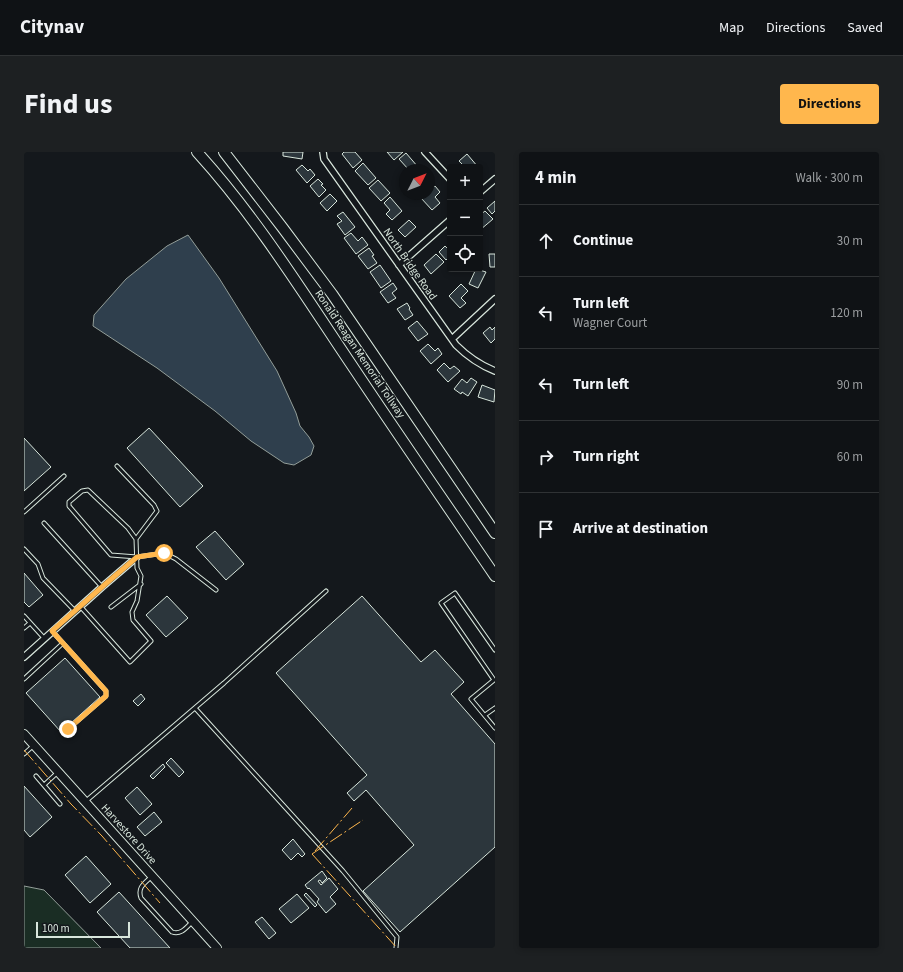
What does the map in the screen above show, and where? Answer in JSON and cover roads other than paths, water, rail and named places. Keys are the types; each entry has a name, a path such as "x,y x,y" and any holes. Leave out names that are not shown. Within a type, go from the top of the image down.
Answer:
{"highway":[{"name":"Ronald Reagan Memorial Tollway","path":"197,152 267,238 495,576"},
{"name":"Ronald Reagan Memorial Tollway","path":"224,152 332,294 495,533"}],"street":[{"path":"426,152 447,176"},
{"name":"North Bridge Road","path":"323,153 324,159 457,346 468,357 495,370"},
{"path":"483,189 495,179"},
{"path":"400,265 447,223"},
{"path":"452,339 495,299"},
{"path":"24,656 137,557"},
{"name":"Harvestore Drive","path":"24,734 217,948"}],"lane":[{"path":"117,466 154,505 157,511 136,539"},
{"path":"24,512 64,476"},
{"path":"80,606 130,662 151,641 133,620 132,616 132,612 137,601 141,576 137,568 137,557 136,539 128,528 88,490 82,491 69,502 69,506 111,554 137,557 164,553 176,559 216,590"},
{"path":"44,523 102,587"},
{"path":"24,549 38,564 43,578 75,611"},
{"path":"110,607 140,584"},
{"path":"85,802 326,591"},
{"path":"495,650 455,593 441,603 494,679 471,699 495,728"},
{"path":"24,616 44,638"},
{"path":"24,628 30,623"},
{"path":"52,631 106,691 106,696 68,729"},
{"path":"24,679 63,643"},
{"path":"194,708 348,877 397,937 396,948"},
{"path":"485,716 495,708"},
{"path":"24,754 34,745"},
{"path":"44,785 58,772"},
{"path":"36,776 60,804"},
{"path":"152,876 140,887 139,893 146,904 172,932 177,934 193,921"}],"water":[{"path":"188,235 219,278 277,371 296,413 300,426 314,446 311,455 294,465 284,463 251,441 215,411 157,368 93,326 94,315 126,279 167,246"}]}
